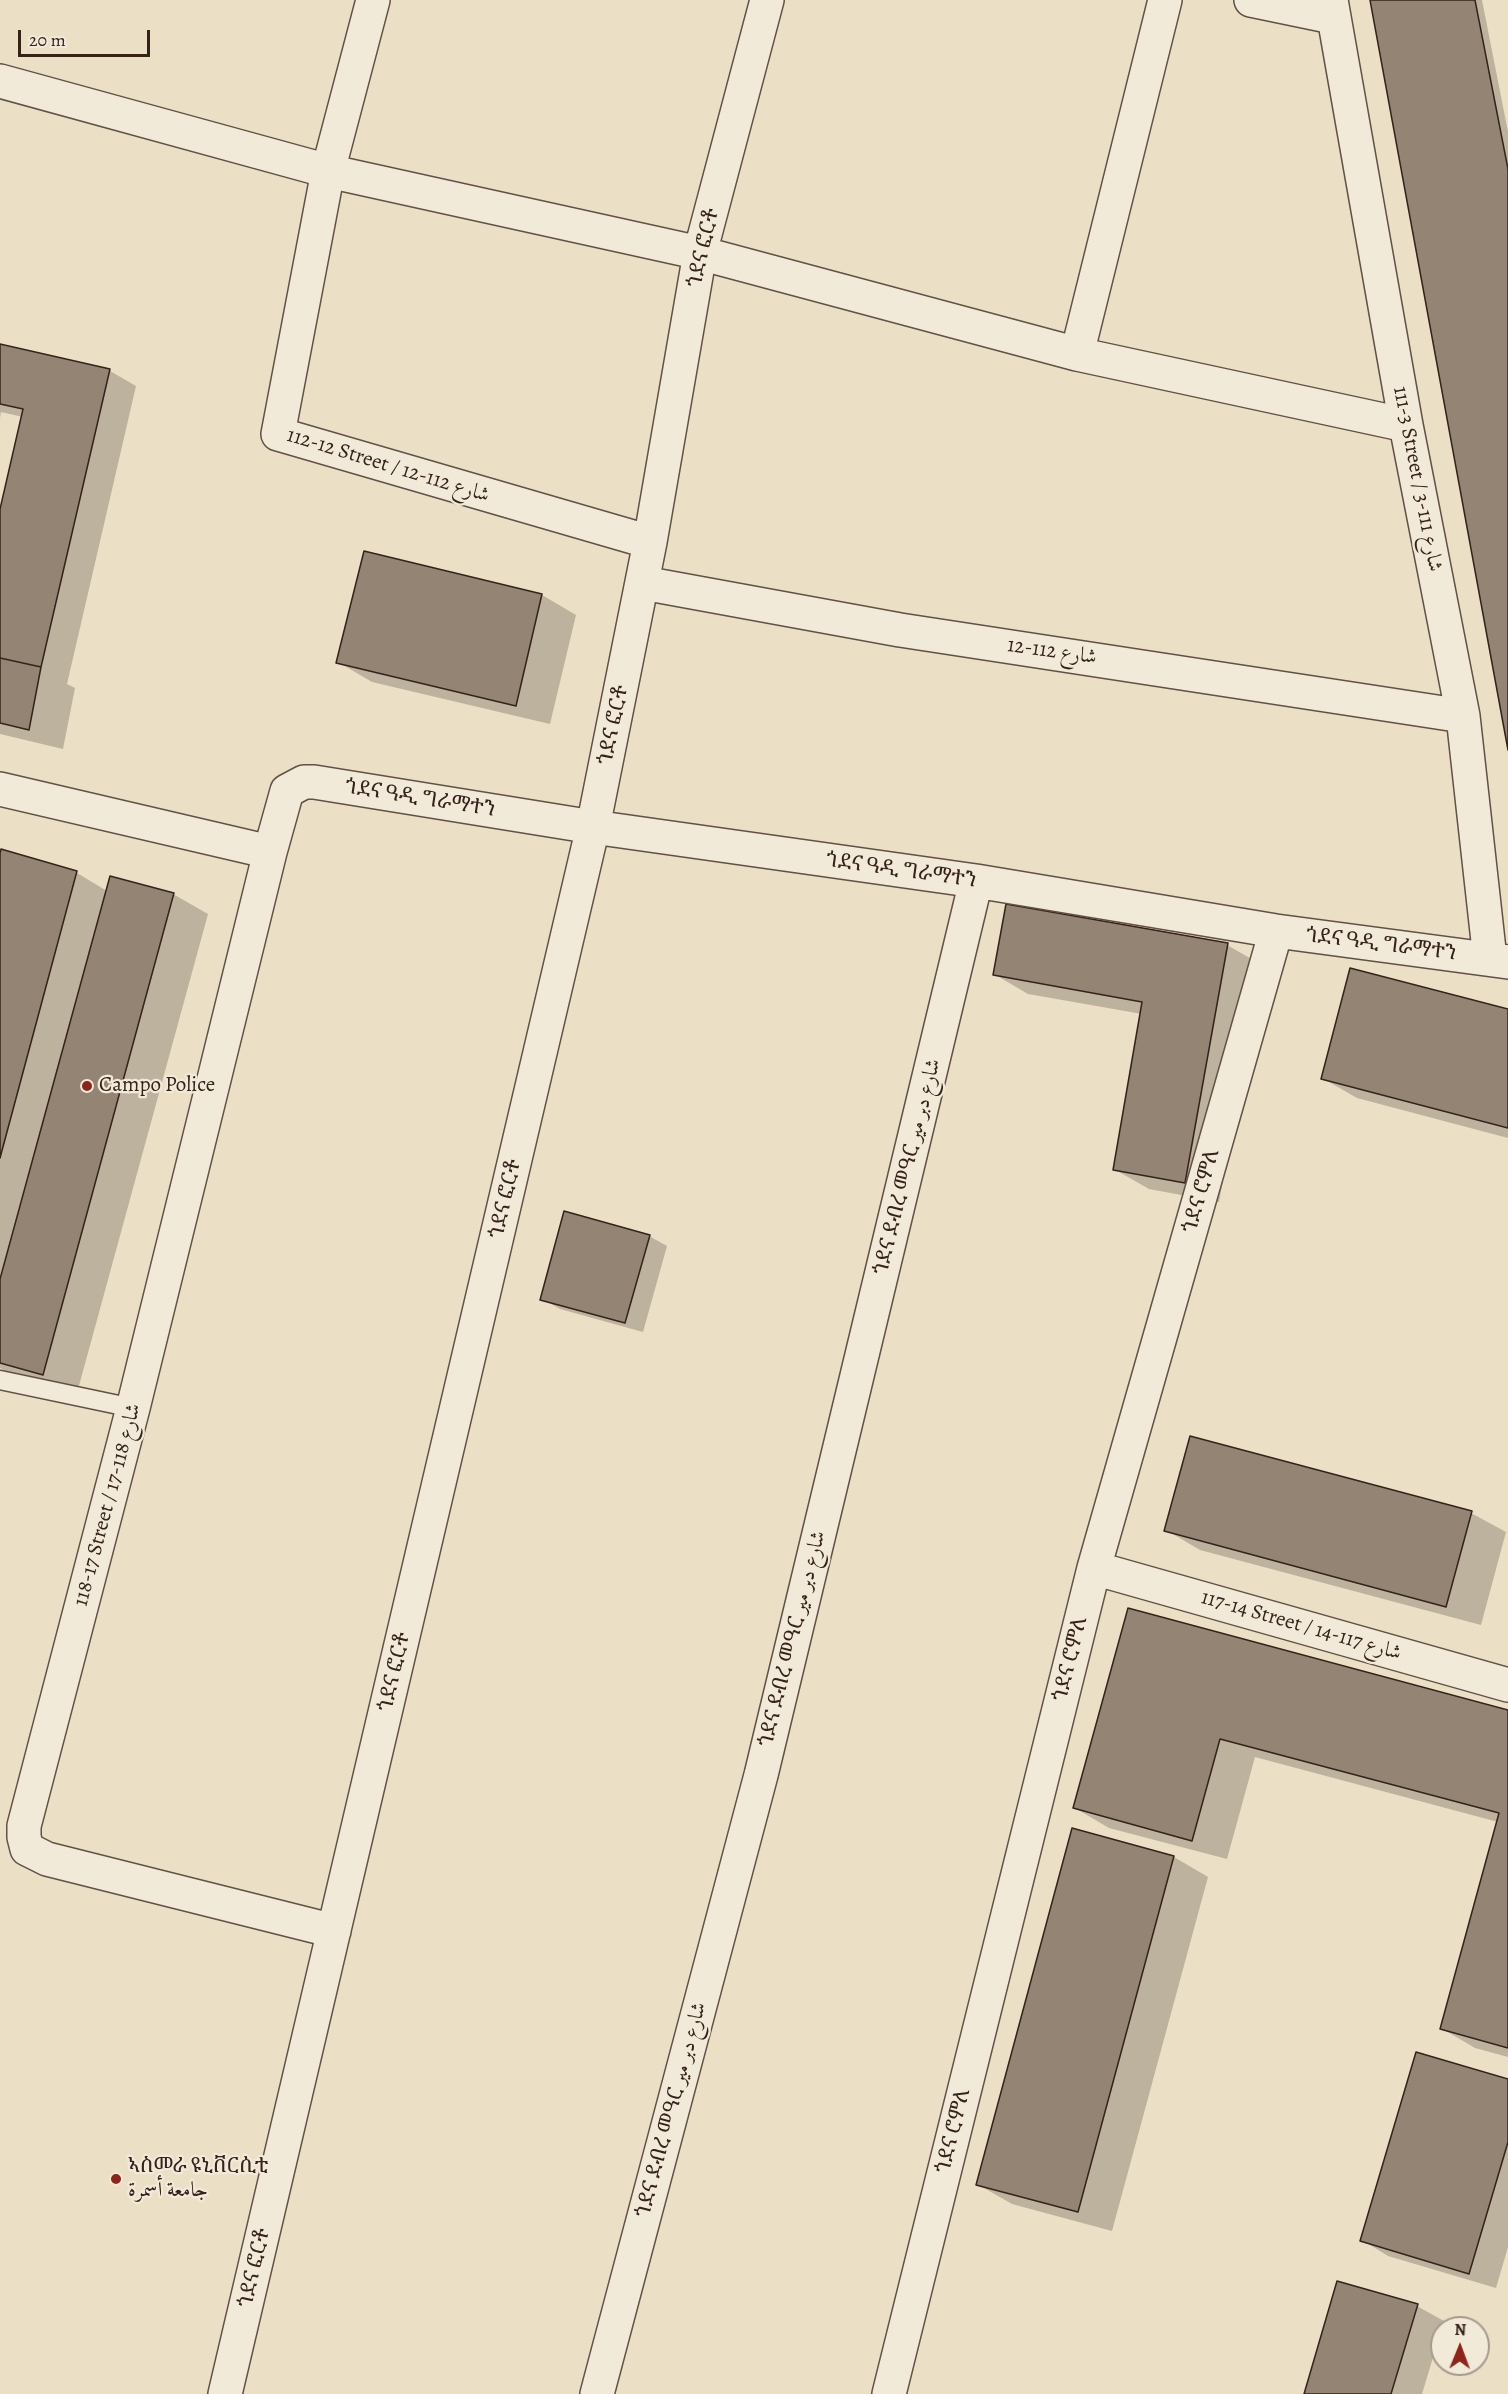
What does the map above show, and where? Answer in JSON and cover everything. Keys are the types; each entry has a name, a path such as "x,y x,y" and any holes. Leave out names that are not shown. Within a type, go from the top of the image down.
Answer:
{"street":[{"path":"328,171 373,0"},
{"name":"ጎደና ፎርቶ","path":"225,2394 593,827 643,583 700,253 767,0"},
{"path":"1077,354 1165,0"},
{"path":"1251,0 1332,8"},
{"name":"111-3 Street / شارع 111-3","path":"1332,8 1406,425 1463,716 1499,960"},
{"path":"0,81 328,171 700,253 1077,354 1406,425"},
{"name":"112-12 Street / شارع 112-12","path":"328,171 278,434 650,542"},
{"name":"شارع 112-12","path":"643,583 900,630 1463,716"},
{"name":"ጎደና ዓዲ ግራማተን","path":"294,785 314,782 593,827 976,881 1276,931 1499,960"},
{"name":"118-17 Street / شارع 118-17","path":"294,785 287,791 284,799 270,852 133,1408 24,1826 27,1849 47,1859 334,1931"},
{"path":"0,789 270,852"},
{"name":"ጎደና ደብረ መዓር شارع دبر مير","path":"597,2394 761,1774 976,881"},
{"name":"ጎደና ሮምለ","path":"889,2394 1094,1568 1276,931"},
{"name":"117-14 Street / شارع 117-14","path":"1094,1568 1508,1685"}],"lane":[{"path":"0,1380 133,1408"}],"building":[{"path":"1370,0 1475,0 1508,169 1508,750"},
{"path":"0,344 110,369 41,667 0,658 0,509 23,409 0,404"},
{"path":"364,551 542,594 516,706 336,663"},
{"path":"0,658 41,667 29,730 0,723"},
{"path":"1,849 77,871 0,1158 0,853"},
{"name":"Campo Police","path":"110,876 174,893 43,1375 0,1363 0,1279"},
{"path":"1006,904 1228,943 1185,1183 1113,1170 1142,1002 993,975"},
{"path":"1350,968 1508,1009 1508,1128 1321,1079"},
{"path":"564,1211 650,1235 625,1323 540,1300"},
{"path":"1190,1436 1472,1511 1446,1607 1164,1531"},
{"path":"1128,1608 1508,1710 1508,2048 1440,2029 1499,1813 1220,1739 1192,1841 1073,1808"},
{"path":"1072,1828 1174,1856 1078,2212 976,2185"},
{"path":"1416,2052 1508,2079 1508,2142 1469,2274 1360,2241"},
{"path":"1337,2281 1418,2304 1391,2394 1304,2394"}],"place":[{"name":"Campo Police","path":"87,1086"},
{"name":"ኣስመራ ዩኒቨርሲቲ جامعة أسمرة","path":"116,2179"}]}
